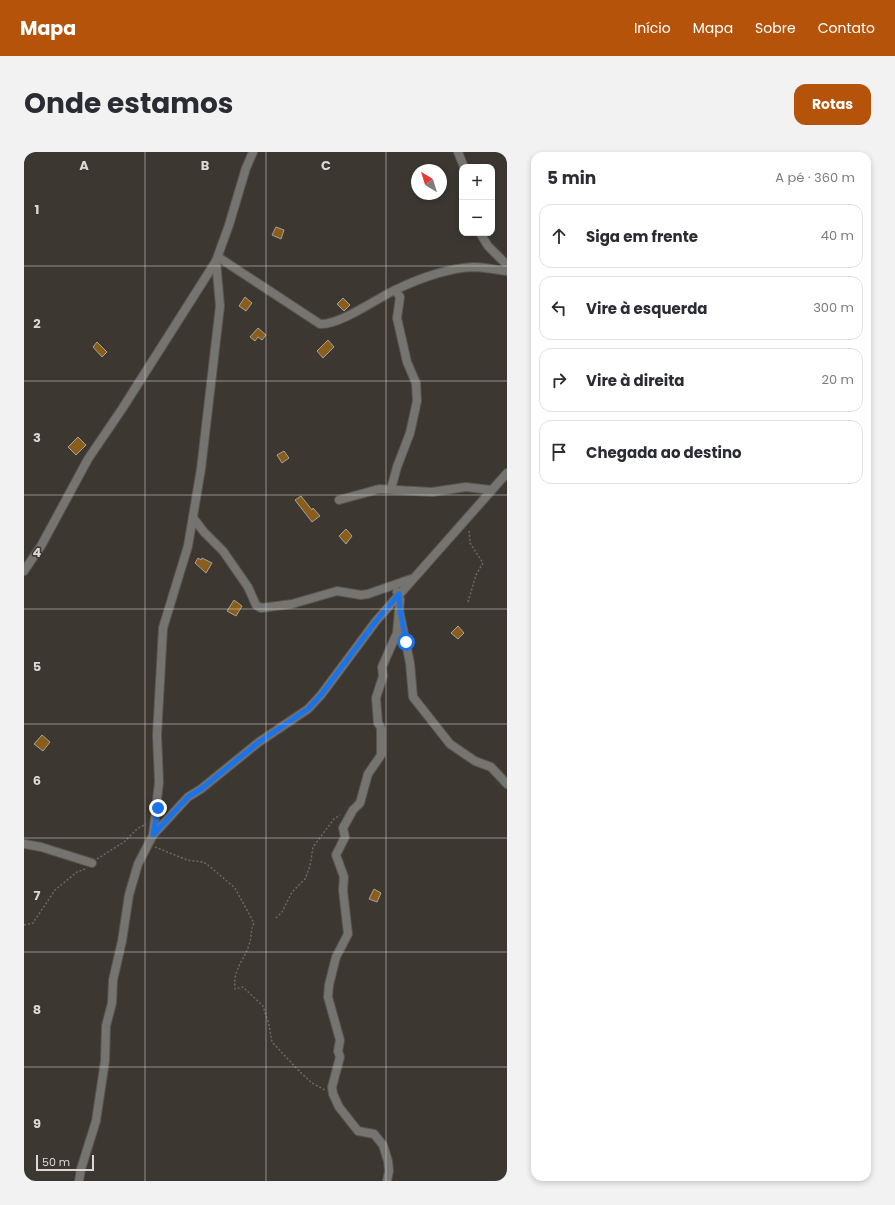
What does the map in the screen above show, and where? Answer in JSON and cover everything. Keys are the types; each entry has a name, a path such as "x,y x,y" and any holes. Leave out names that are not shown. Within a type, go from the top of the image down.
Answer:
{"street":[{"path":"24,571 41,546 80,472 217,259 230,225 246,168 253,152"},
{"path":"458,152 463,164"},
{"path":"482,236 488,246 507,264"},
{"path":"217,259 320,324 326,324 349,315 395,290 431,276 474,267 507,271"},
{"path":"153,835 159,782 157,735 163,628 188,546 194,519 220,306 217,259"},
{"path":"391,489 397,467 410,433 417,401 416,383 407,362 397,318 400,297 395,290"},
{"path":"79,1181 81,1169 96,1121 105,1061 106,1026 112,1003 113,980 122,941 129,895 138,864 153,835 188,797 201,789 259,742 308,709 321,695 376,621 507,473"},
{"path":"339,500 379,489 432,492 466,487 491,490"},
{"path":"194,519 204,532 223,551 248,587 256,605 260,608 308,600 337,591 361,595 368,594 391,585 403,583 413,578"},
{"path":"391,585 399,594 400,610 409,656 413,697 450,744 475,762 491,767 507,784"},
{"path":"387,1181 389,1171 388,1161 383,1145 374,1134 358,1131 339,1107 333,1094 332,1087 340,1057 338,1051 340,1040 328,997 329,985 336,957 348,934 343,890 344,877 336,854 345,837 343,828 353,810 360,803 368,774 381,754 381,728 378,723 376,698 383,676 382,667 397,633 400,610"},
{"path":"24,844 41,847 92,863"}],"path":[{"path":"468,517 470,543 483,563 476,575 468,602"},
{"path":"276,918 282,912 292,892 305,879 310,866 315,843 334,819 341,815"},
{"path":"147,848 156,847 187,860 203,862 235,888 254,923 250,932 249,946 239,964 235,989 243,987 263,1006 269,1025 272,1042 312,1083 333,1094"}],"building":[{"path":"276,227 284,230 281,239 272,235"},
{"path":"245,297 252,303 246,311 239,306"},
{"path":"343,298 350,305 344,311 337,304"},
{"path":"258,328 266,335 262,340 258,337 255,341 250,337"},
{"path":"328,340 334,347 323,358 317,351"},
{"path":"97,342 107,352 102,357 93,347"},
{"path":"78,437 86,445 76,455 68,447"},
{"path":"284,451 289,458 282,463 277,455"},
{"path":"301,496 312,510 313,508 320,516 312,522 295,500"},
{"path":"346,529 352,536 346,544 339,536"},
{"path":"198,558 201,560 202,558 212,563 206,573 195,563"},
{"path":"234,600 242,606 236,616 227,611"},
{"path":"458,626 464,633 458,639 451,633"},
{"path":"42,735 50,742 43,751 34,744"},
{"path":"374,889 381,893 377,902 369,899"}],"route":[{"path":"158,808 153,835 174,810 188,797 201,789 259,742 308,709 321,695 376,621 399,594 402,624 406,642"}]}
